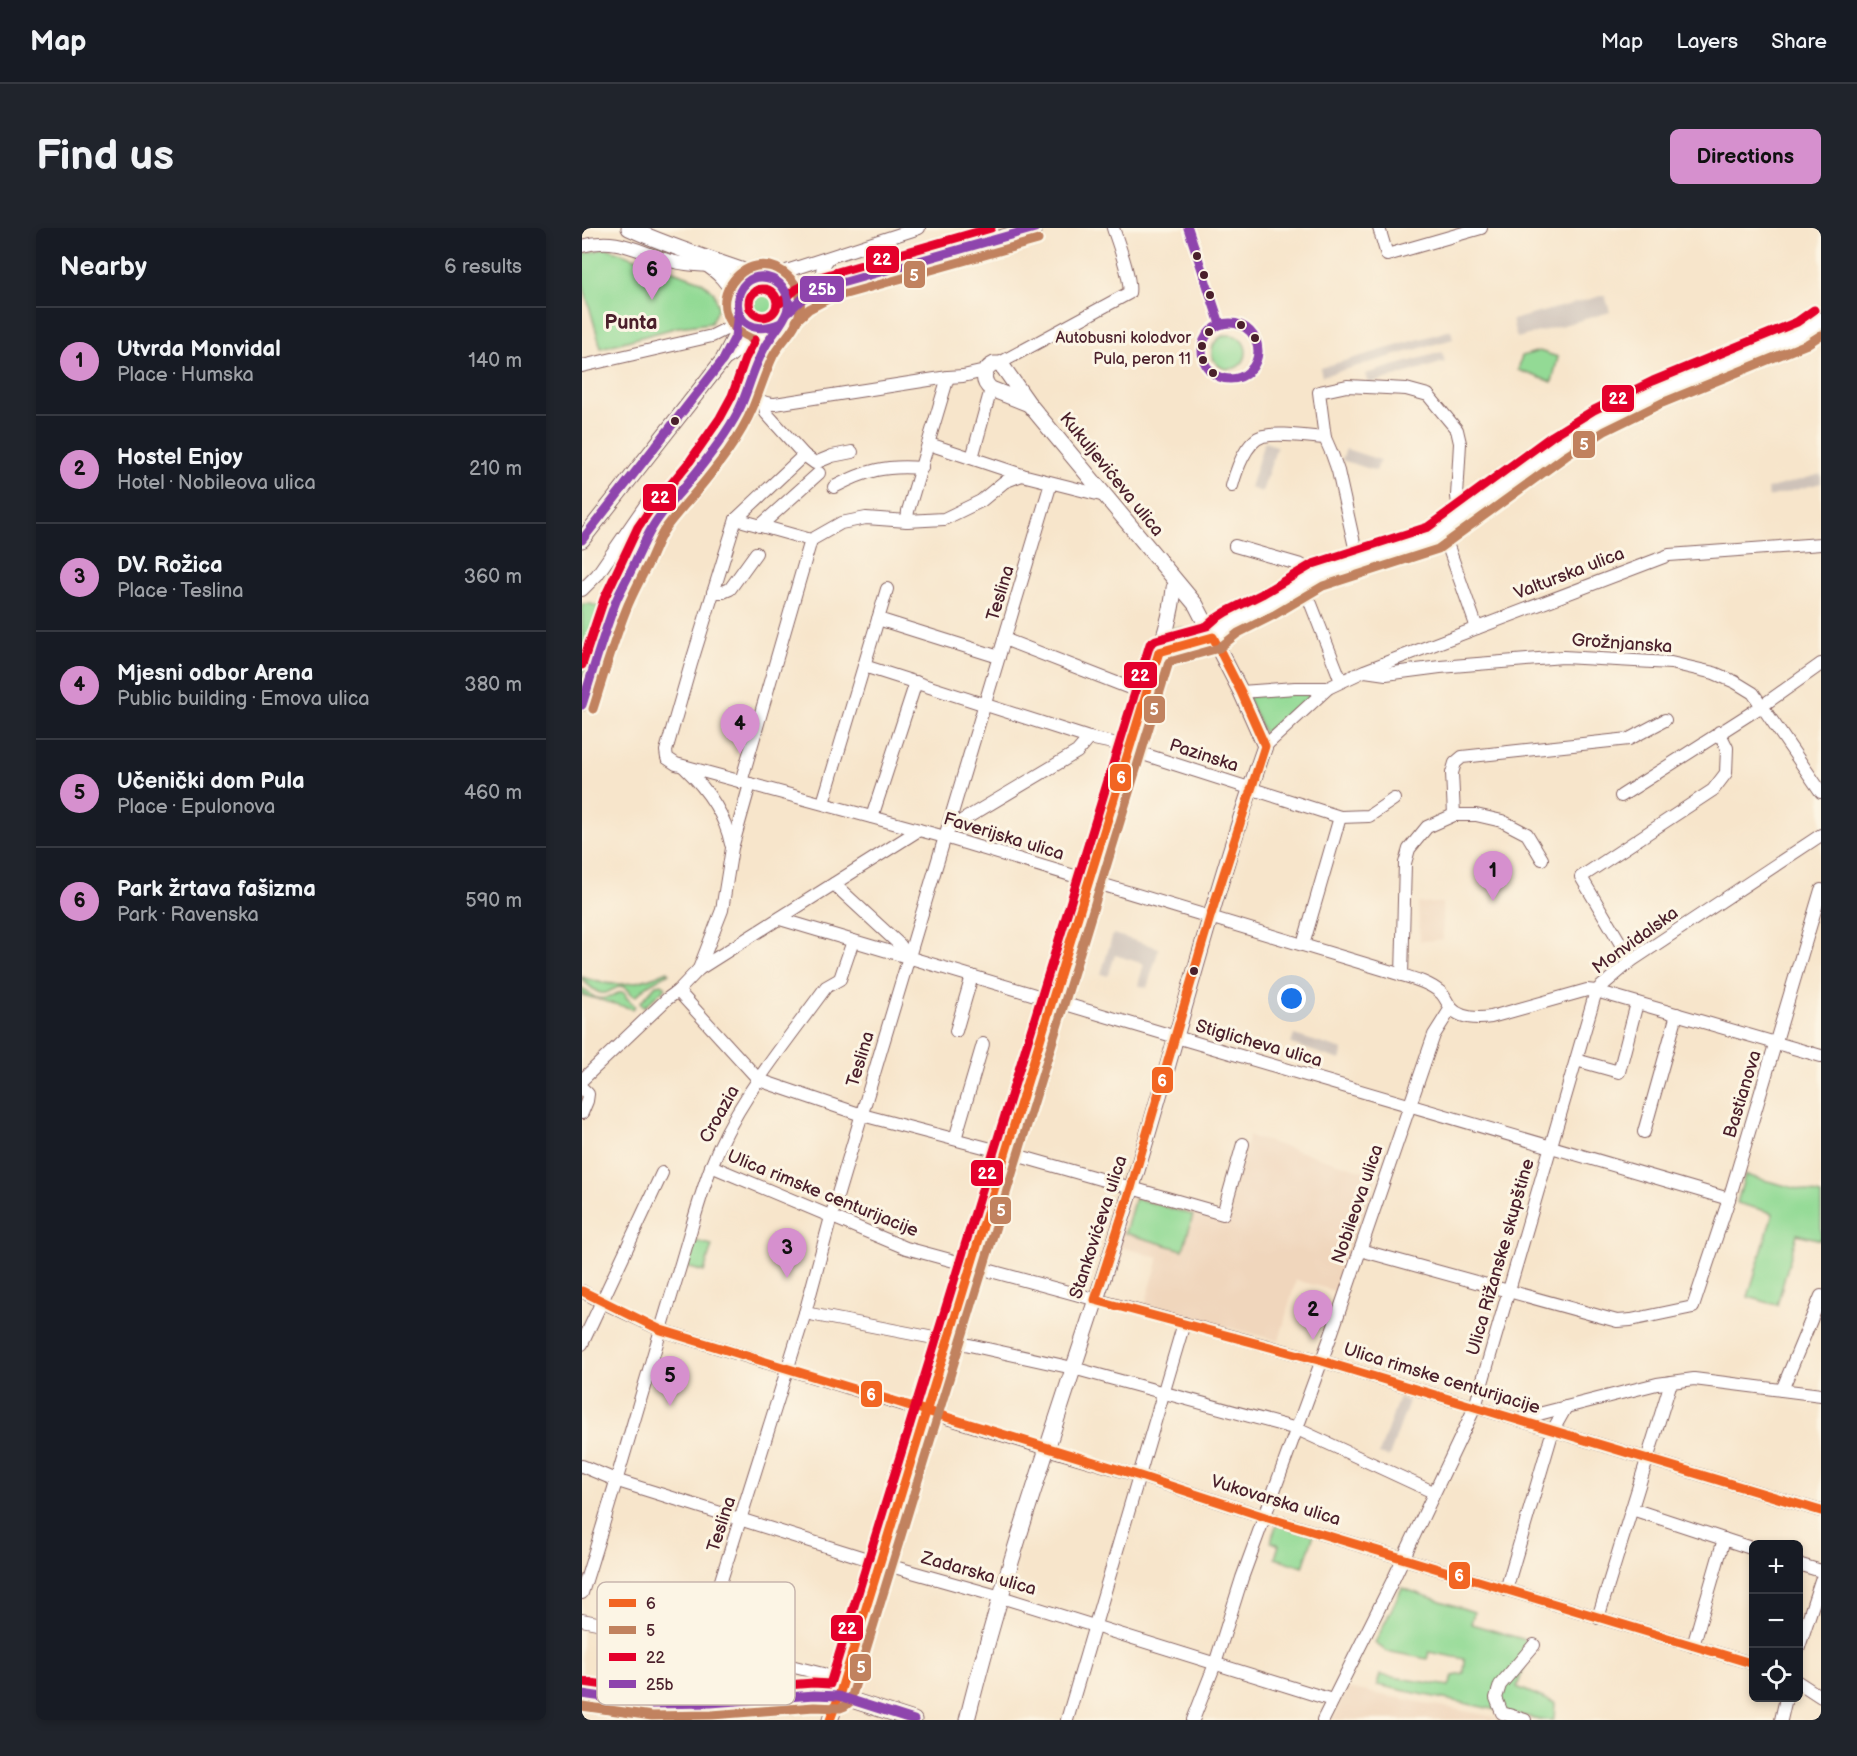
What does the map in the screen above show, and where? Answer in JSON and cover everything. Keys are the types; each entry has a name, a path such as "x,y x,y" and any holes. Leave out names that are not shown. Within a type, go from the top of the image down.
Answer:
{"main road":[{"path":"629,228 684,250 800,288 826,287"},
{"path":"723,360 778,322 802,299 826,287 1035,228"},
{"path":"684,250 710,266 730,286 743,320 758,329 778,322 789,304 788,296 770,279"},
{"path":"582,540 723,360 738,329 737,307 742,287 747,282 770,279"},
{"path":"1213,637 1232,622 1268,605 1318,575 1433,538 1559,446 1599,421 1657,392 1803,333 1821,320"},
{"name":"Kukuljevićeva ulica","path":"992,368 1003,367 1029,404 1165,570 1189,595 1213,637"},
{"path":"991,389 984,381 992,368"},
{"name":"Kukuljevićeva ulica","path":"991,389 1029,404"},
{"name":"Kukuljevićeva ulica","path":"1165,570 1198,627 1213,637"},
{"path":"830,1720 1159,652 1172,605 1174,588"},
{"path":"1159,652 1229,632 1250,621 1268,605"},
{"path":"1201,615 1213,621 1232,622"},
{"path":"1213,637 1265,746"},
{"name":"Stankovićeva ulica","path":"968,1720 1001,1597 1131,1188 1210,917 1265,746"},
{"path":"839,1696 912,1720"}],"street":[{"path":"770,279 919,228"},
{"path":"750,378 754,395 765,404 775,404 963,376 992,368 1129,293 1130,289 1113,228"},
{"path":"1379,228 1387,255 1481,228"},
{"path":"582,246 614,243 666,260 710,266"},
{"path":"826,287 821,276 829,258"},
{"path":"582,366 712,336 726,329 737,307"},
{"path":"582,705 613,608 654,524 738,413 750,378 778,322"},
{"path":"907,521 948,377"},
{"path":"1358,561 1338,471 1325,438 1319,392 1347,386 1406,389 1428,395 1457,429 1460,443 1457,496 1462,518"},
{"path":"972,458 991,389"},
{"path":"765,404 766,413 815,464 832,456 852,452"},
{"path":"1232,486 1238,466 1249,448 1262,436 1325,438"},
{"path":"929,444 1022,475 1105,496"},
{"path":"732,848 728,831 703,788 682,766 667,758 666,751 736,519 804,455"},
{"path":"834,487 878,469 895,466 922,468"},
{"path":"760,526 819,473"},
{"path":"736,519 811,540 841,523 866,518 907,521 944,519 981,501 1004,482 1022,475"},
{"name":"Teslina","path":"721,1582 788,1370 831,1216 1052,483"},
{"path":"582,590 597,575 653,494 667,489 681,491"},
{"path":"1443,532 1477,628"},
{"path":"699,969 722,910 745,783 811,540"},
{"name":"Valturska ulica","path":"1328,688 1364,671 1669,555 1821,544"},
{"path":"1236,546 1301,565 1318,575"},
{"path":"713,591 723,592 730,589 756,553"},
{"path":"823,803 887,589"},
{"path":"1311,604 1341,681"},
{"path":"878,618 999,657"},
{"path":"1005,639 1145,694"},
{"name":"Grožnjanska","path":"1364,671 1386,674 1440,667 1563,657 1671,663 1714,673 1754,693 1821,792"},
{"path":"1621,796 1762,706 1821,664"},
{"name":"Pazinska","path":"864,666 1089,738 1129,748 1340,817 1369,816 1394,799"},
{"path":"872,817 916,682"},
{"path":"1241,692 1328,688"},
{"path":"1265,746 1328,688"},
{"path":"1454,815 1452,773 1455,763 1462,757 1629,739 1665,720"},
{"path":"1631,961 1581,877 1713,790 1726,773 1727,748 1719,732"},
{"path":"946,833 1077,752 1089,738"},
{"name":"Faverijska ulica","path":"682,766 919,830 946,833 1089,880 1402,975 1430,985 1442,994 1451,1008"},
{"path":"1402,975 1405,863 1409,849 1427,827 1454,815 1476,815 1502,821 1527,834 1542,859"},
{"path":"1303,945 1340,817"},
{"path":"582,1080 699,969 919,830"},
{"name":"Monvidalska","path":"1451,1008 1464,1016 1476,1019 1491,1017 1587,990 1596,991 1631,961 1821,835"},
{"path":"834,884 900,945 909,958"},
{"name":"Bastianova","path":"1509,1291 1617,1321 1693,1307 1777,1043 1821,890"},
{"name":"Stiglicheva ulica","path":"780,918 1729,1199"},
{"name":"Croazia","path":"582,1593 618,1481 711,1166 735,1118 759,1080 826,987 840,979 854,941"},
{"path":"956,1031 972,976"},
{"path":"678,991 759,1080 862,1115 999,1151"},
{"path":"1596,991 1821,1056"},
{"name":"Ulica Rižanske skupštine","path":"1323,1720 1475,1407 1596,991"},
{"path":"1576,1060 1619,1072 1637,1003"},
{"name":"Nobileova ulica","path":"1193,1720 1215,1664 1242,1578 1322,1361 1434,1035 1451,1008"},
{"path":"1644,1132 1677,1014"},
{"path":"955,1139 983,1044"},
{"path":"582,1088 588,1094 582,1113"},
{"path":"1012,1154 1223,1214 1243,1144"},
{"name":"Ulica rimske centurijacije","path":"711,1166 906,1248 1322,1361 1821,1511"},
{"path":"582,1344 662,1173"},
{"path":"1360,1250 1509,1291"},
{"name":"Vukovarska ulica","path":"582,1291 661,1330 1749,1663"},
{"path":"1782,1390 1821,1296"},
{"path":"805,1313 939,1339"},
{"path":"1067,1720 1184,1323"},
{"path":"956,1342 1072,1368 1297,1429 1433,1492"},
{"path":"1517,1420 1624,1392 1698,1379 1821,1395"},
{"path":"1598,1618 1671,1382"},
{"path":"1506,1590 1553,1430 1566,1407"},
{"name":"Zadarska ulica","path":"582,1466 618,1481 880,1563 1001,1597 1332,1700"},
{"path":"1632,1509 1749,1547"},
{"path":"1693,1646 1724,1539"},
{"path":"1803,1566 1821,1571"},
{"path":"1799,1648 1821,1580"},
{"path":"582,1620 597,1623"},
{"path":"1525,1720 1502,1713 1496,1698 1500,1685 1534,1645"},
{"path":"795,1667 823,1674"},
{"path":"1803,1685 1821,1697"},
{"path":"582,1694 597,1696"},
{"path":"795,1696 839,1696"},
{"path":"1781,1720 1785,1702"},
{"path":"705,1720 710,1705"}],"shaded area":[{"path":"1605,295 1610,312 1517,338 1512,320"},
{"path":"1451,330 1453,339 1322,376 1320,368"},
{"path":"1442,352 1445,362 1368,384 1365,374"},
{"path":"1264,442 1277,446 1262,492 1250,488"},
{"path":"1346,449 1380,460 1376,471 1342,460"},
{"path":"1821,474 1821,483 1769,497 1767,489"},
{"path":"1418,903 1442,903 1443,940 1420,941"},
{"path":"1113,934 1159,948 1147,988 1138,985 1144,964 1115,955 1108,976 1101,974"},
{"path":"1294,1035 1343,1050 1340,1060 1291,1044"},
{"path":"1249,1136 1377,1175 1338,1292 1296,1280 1279,1341 1145,1305 1159,1258 1118,1246 1133,1193 1224,1220"},
{"path":"1399,1397 1409,1401 1389,1457 1379,1454"},
{"path":"1347,1688 1490,1716 1505,1720 1332,1720"}],"green space":[{"path":"607,248 701,281 714,293 718,307 711,323 678,327 601,348 582,281 582,254"},
{"path":"763,286 775,292 781,304 775,316 763,322 751,316 745,304 751,292"},
{"path":"1229,335 1241,340 1246,352 1241,364 1229,369 1217,364 1212,352 1217,340"},
{"path":"1539,351 1558,357 1552,382 1518,370 1522,356"},
{"path":"582,604 591,604 605,609 582,682"},
{"path":"1170,628 1183,628 1189,639 1168,647"},
{"path":"1307,691 1312,698 1264,733 1247,696"},
{"path":"668,971 669,973 648,985 636,996 623,987 603,993 598,992 582,980 582,977 605,983 625,984 646,980"},
{"path":"662,984 666,987 644,1007 640,1003 656,985"},
{"path":"582,988 601,999 625,993 635,1006 633,1009 582,995"},
{"path":"1745,1175 1821,1195 1821,1240 1797,1234 1777,1305 1748,1297 1773,1213 1737,1203"},
{"path":"1135,1198 1193,1215 1183,1250 1125,1233"},
{"path":"695,1241 712,1245 704,1272 687,1267"},
{"path":"1277,1522 1314,1534 1303,1567 1275,1558 1279,1545 1271,1542"},
{"path":"1402,1588 1474,1612 1471,1624 1533,1642 1517,1687 1555,1703 1554,1720 1544,1720 1377,1685 1380,1675 1449,1686 1453,1676 1464,1674 1465,1659 1429,1652 1427,1659 1386,1651 1375,1643"}],"transit line":[{"name":"22","path":"780,303 796,289 820,277 991,228"},
{"name":"25b","path":"788,312 802,299 824,288 1035,228"},
{"name":"25b","path":"1188,228 1220,324"},
{"name":"5","path":"796,321 809,309 828,299 1038,240"},
{"name":"5","path":"593,709 630,600 661,536 735,441 748,419 776,350 793,329 799,317 800,296 797,288 789,277 773,267 757,266 742,272 731,284 725,298 726,314 736,328 755,340"},
{"name":"25b","path":"582,705 616,601 647,537 662,513 701,467 728,430 742,404 764,349 782,322 785,316 789,304 788,298 776,281 757,277 746,283 740,292 738,304 740,316 748,324 762,328 781,323"},
{"name":"22","path":"763,289 773,293 777,303 773,313 763,317 753,313 749,303 753,293 763,289"},
{"name":"22","path":"795,1684 830,1684 1150,644 1156,640 1207,626 1226,612 1313,564 1428,527 1552,436 1594,410 1653,381 1797,322 1814,310"},
{"name":"25b","path":"582,540 723,360 735,337 738,313"},
{"name":"25b","path":"1224,323 1236,323 1246,327 1254,335 1258,351 1254,367 1246,375 1236,379 1224,379 1214,375 1206,367 1202,357 1202,345 1206,335 1214,327 1224,323"},
{"name":"5","path":"582,1706 652,1716 712,1715 814,1707 840,1708 850,1702 1169,662 1219,648 1238,633 1323,586 1438,549 1566,456 1605,431 1662,403 1807,344 1821,335"},
{"name":"22","path":"582,665 604,599 638,527 690,461 720,418 732,396 745,359 755,340"},
{"name":"6","path":"830,1720 1159,652 1213,637 1265,746 1210,917 1131,1188 1095,1300 1322,1361 1821,1511"},
{"name":"6","path":"582,1291 661,1330 1140,1476 1265,1517 1749,1662"},
{"name":"22","path":"584,1682 597,1684"},
{"name":"25b","path":"582,1694 597,1696"},
{"name":"25b","path":"795,1696 839,1696 914,1720"}],"place":[{"name":"Park žrtava fašizma","path":"652,300"},
{"name":"Autobusni kolodvor Pula, peron 11","path":"1202,346"},
{"name":"Mjesni odbor Arena","path":"740,754"},
{"name":"Utvrda Monvidal","path":"1493,901"},
{"name":"DV. Rožica","path":"787,1278"},
{"name":"Hostel Enjoy","path":"1313,1340"},
{"name":"Učenički dom Pula","path":"670,1406"}],"district":[{"name":"Punta","path":"631,322"}]}
